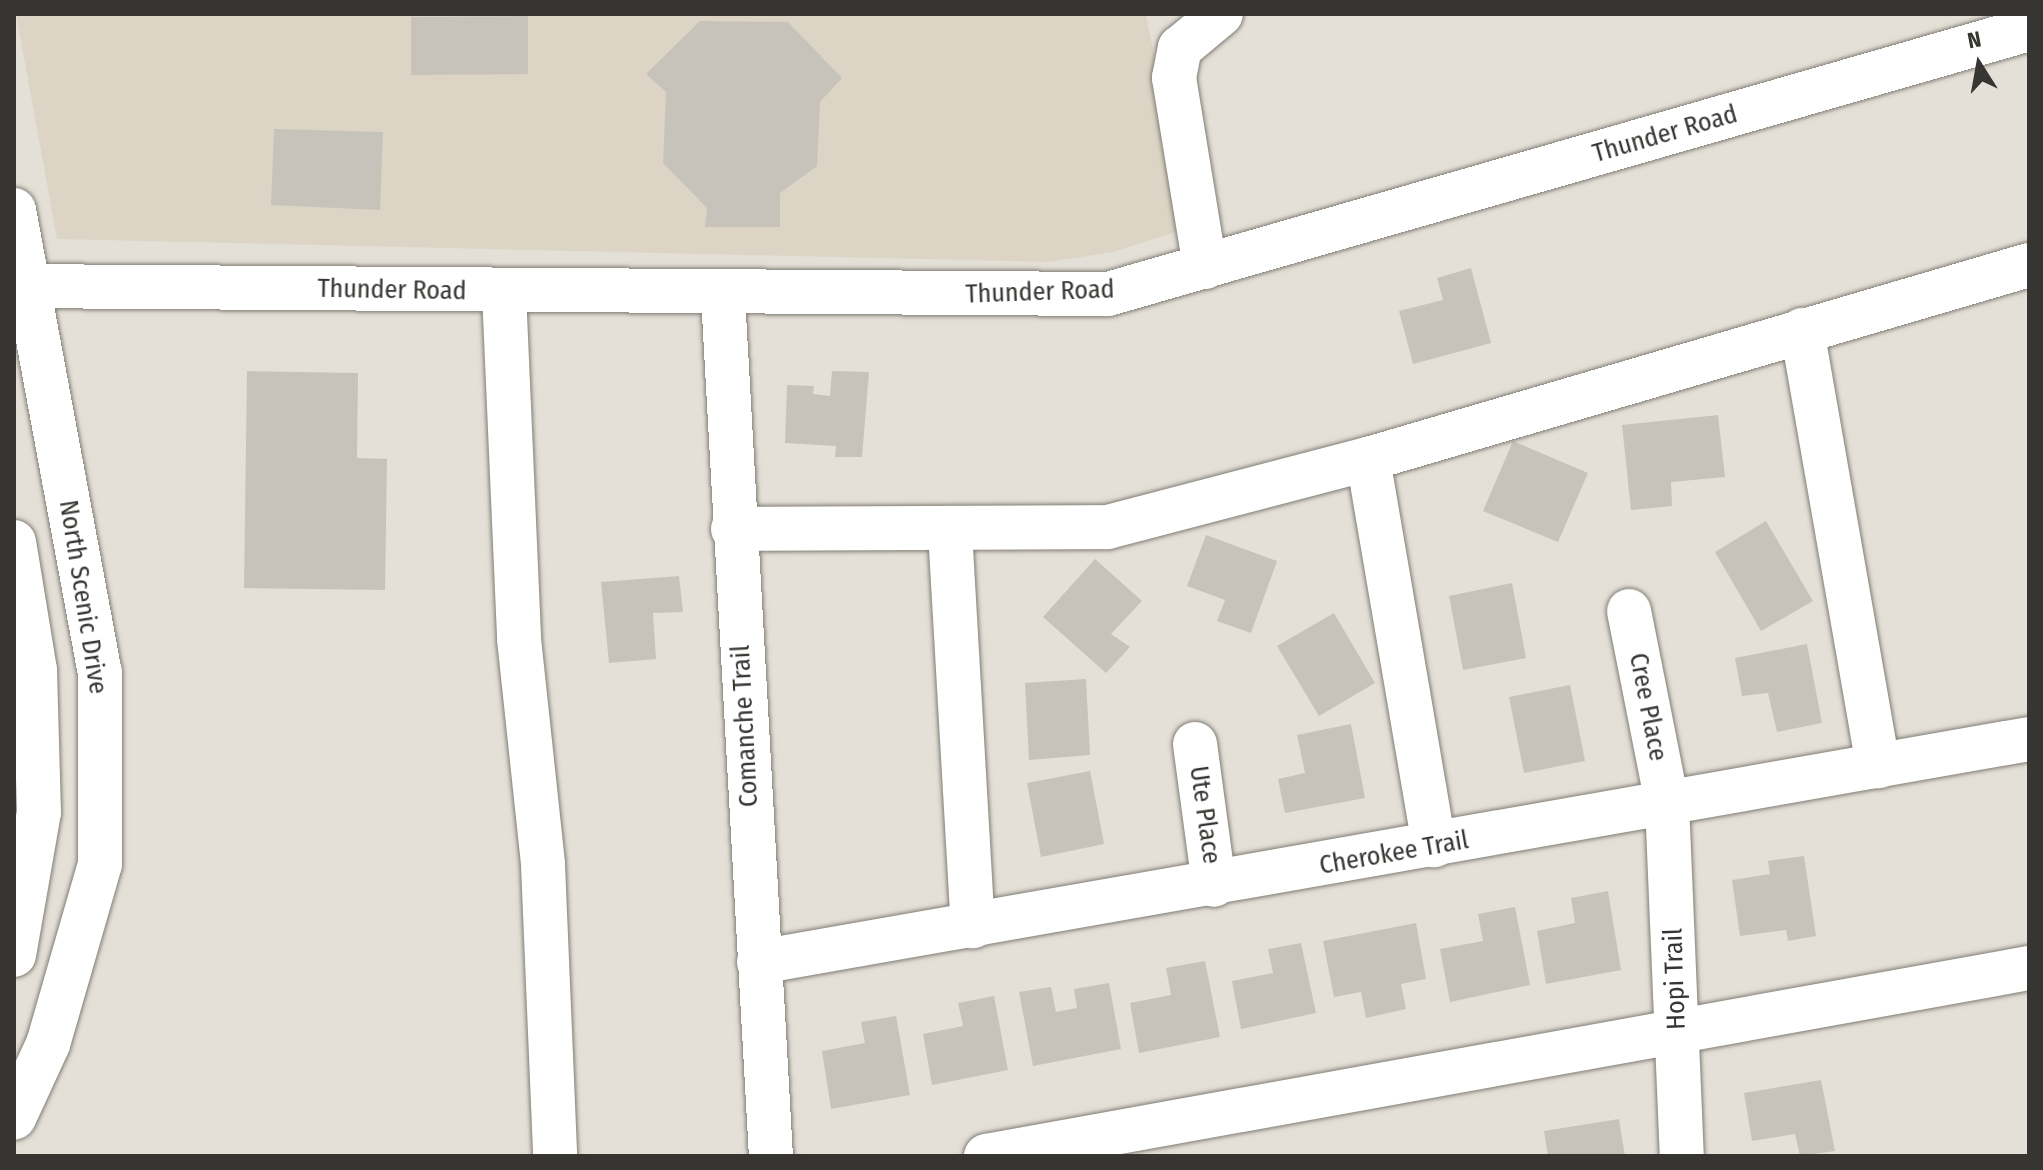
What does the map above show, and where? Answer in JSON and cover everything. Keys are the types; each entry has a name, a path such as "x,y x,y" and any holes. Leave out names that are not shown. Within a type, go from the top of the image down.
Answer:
{"street":[{"path":"1205,267 1174,78 1180,48 1221,14"},
{"name":"Thunder Road","path":"20,285 723,296 1108,294 2029,29"},
{"name":"North Scenic Drive","path":"14,210 20,285 100,672 100,864 48,1044 14,1118"},
{"path":"733,529 950,531 1108,527 1368,459 2029,265"},
{"path":"504,292 519,639 543,865 555,1156"},
{"name":"Comanche Trail","path":"723,296 733,529 771,1156"},
{"path":"1802,330 1878,766"},
{"path":"1368,459 1434,845"},
{"path":"950,531 973,926"},
{"path":"14,542 35,670 39,812 14,955"},
{"name":"Cree Place","path":"1629,611 1667,803"},
{"name":"Cherokee Trail","path":"759,962 1214,885 2029,739"},
{"name":"Ute Place","path":"1195,744 1214,885"},
{"name":"Hopi Trail","path":"1667,803 1682,1156"},
{"path":"986,1156 2029,968"}],"shaded area":[{"path":"16,14 1146,14 1188,228 1113,252 1049,262 57,239"}],"building":[{"path":"528,16 528,74 411,75 411,17"},
{"path":"700,21 788,22 842,78 820,102 817,166 780,193 780,227 705,227 707,208 663,163 666,92 646,74"},
{"path":"274,129 383,132 380,210 271,205"},
{"path":"1471,268 1491,343 1413,364 1399,311 1443,300 1437,278"},
{"path":"247,371 358,373 357,458 387,459 385,590 244,588"},
{"path":"832,371 869,372 862,457 835,457 836,446 785,443 787,385 814,386 813,394 830,396"},
{"path":"1718,415 1725,477 1671,482 1672,506 1631,510 1622,425"},
{"path":"1513,441 1588,473 1558,542 1483,511"},
{"path":"1766,521 1813,601 1761,631 1715,552"},
{"path":"1206,535 1277,561 1251,633 1217,621 1225,600 1187,586"},
{"path":"1095,559 1142,601 1111,634 1130,647 1106,673 1043,617"},
{"path":"679,576 683,612 653,613 656,659 609,663 601,582"},
{"path":"1512,583 1526,658 1463,670 1449,596"},
{"path":"1334,613 1375,683 1319,716 1277,646"},
{"path":"1807,644 1822,723 1777,732 1768,693 1742,696 1735,658"},
{"path":"1086,679 1090,755 1029,760 1025,683"},
{"path":"1570,685 1585,761 1524,773 1509,697"},
{"path":"1351,724 1365,798 1285,813 1278,779 1305,773 1297,735"},
{"path":"1090,771 1104,844 1041,857 1027,783"},
{"path":"1804,856 1816,936 1788,941 1786,930 1740,936 1732,880 1770,874 1768,861"},
{"path":"1608,891 1621,970 1546,984 1537,931 1575,923 1571,898"},
{"path":"1515,907 1530,985 1450,1002 1440,949 1483,941 1478,914"},
{"path":"1416,923 1426,979 1401,984 1406,1009 1366,1018 1361,992 1334,997 1323,941"},
{"path":"1301,943 1316,1013 1241,1029 1232,981 1273,973 1268,949"},
{"path":"1205,961 1220,1037 1139,1053 1130,1003 1171,995 1166,968"},
{"path":"1109,983 1121,1049 1033,1066 1019,992 1051,987 1056,1012 1077,1008 1074,989"},
{"path":"994,996 1008,1070 932,1085 923,1034 963,1026 958,1003"},
{"path":"896,1016 910,1095 831,1109 822,1051 865,1043 861,1022"},
{"path":"1821,1080 1835,1151 1800,1156 1795,1134 1752,1141 1744,1093"},
{"path":"1619,1119 1625,1156 1548,1156 1544,1131"}]}
